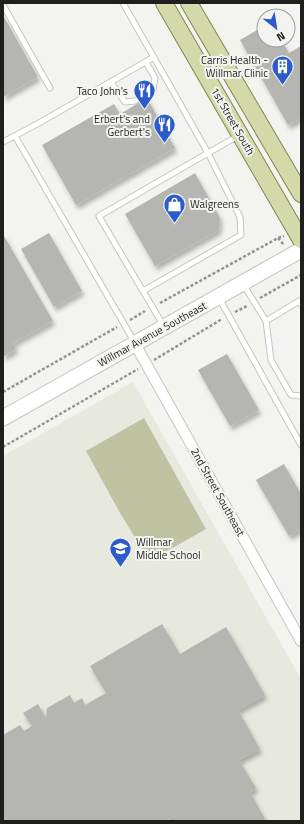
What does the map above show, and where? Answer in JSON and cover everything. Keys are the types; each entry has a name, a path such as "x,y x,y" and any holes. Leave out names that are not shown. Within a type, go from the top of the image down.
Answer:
{"main road":[{"name":"1st Street South","path":"164,3 301,240"},
{"name":"1st Street South","path":"189,3 301,194"},
{"name":"Willmar Avenue Southeast","path":"3,418 301,250"}],"street":[{"name":"2nd Street Southeast","path":"135,344 301,641"}],"lane":[{"path":"123,3 208,153 240,217 241,235 143,291"},
{"path":"3,5 50,88"},
{"path":"3,142 154,57"},
{"path":"111,82 125,102 135,101 153,89 155,78 146,62"},
{"path":"164,327 99,216 240,135"},
{"path":"15,136 135,344"},
{"path":"242,283 266,321 271,360 292,395 301,396"},
{"path":"218,297 301,445"},
{"path":"266,321 299,301 301,304"}],"path":[{"path":"3,392 152,307 278,238"}],"shaded area":[{"name":"Willmar Middle School","path":"133,382 301,679 301,821 3,821 3,456"}],"green space":[{"path":"144,418 206,529 149,560 120,513 86,451"}],"building":[{"path":"3,15 38,77 3,97"},
{"name":"Carris Health - Willmar Clinic","path":"256,31 256,48 286,48 289,53 301,46 301,118 288,125 240,40"},
{"path":"147,98 175,148 76,205 42,145 114,104 120,114"},
{"name":"Walgreens","path":"195,173 220,218 219,230 155,266 125,214"},
{"path":"49,233 82,291 54,307 21,249"},
{"path":"3,234 53,321 13,343 16,349 3,357"},
{"path":"227,354 259,410 230,426 198,370"},
{"path":"284,464 301,494 301,529 289,536 256,480"},
{"path":"162,624 180,654 226,627 265,695 238,710 260,749 239,760 256,788 250,792 265,819 262,821 177,821 175,816 166,821 3,821 3,735 20,725 24,731 32,726 23,713 38,704 46,718 47,708 70,695 74,703 82,698 85,705 106,693 90,666"}],"place":[{"name":"Carris Health - Willmar Clinic","path":"283,86"},
{"name":"Taco John's","path":"144,110"},
{"name":"Erbert's and Gerbert's","path":"165,144"},
{"name":"Walgreens","path":"175,224"},
{"name":"Willmar Middle School","path":"120,568"}]}
